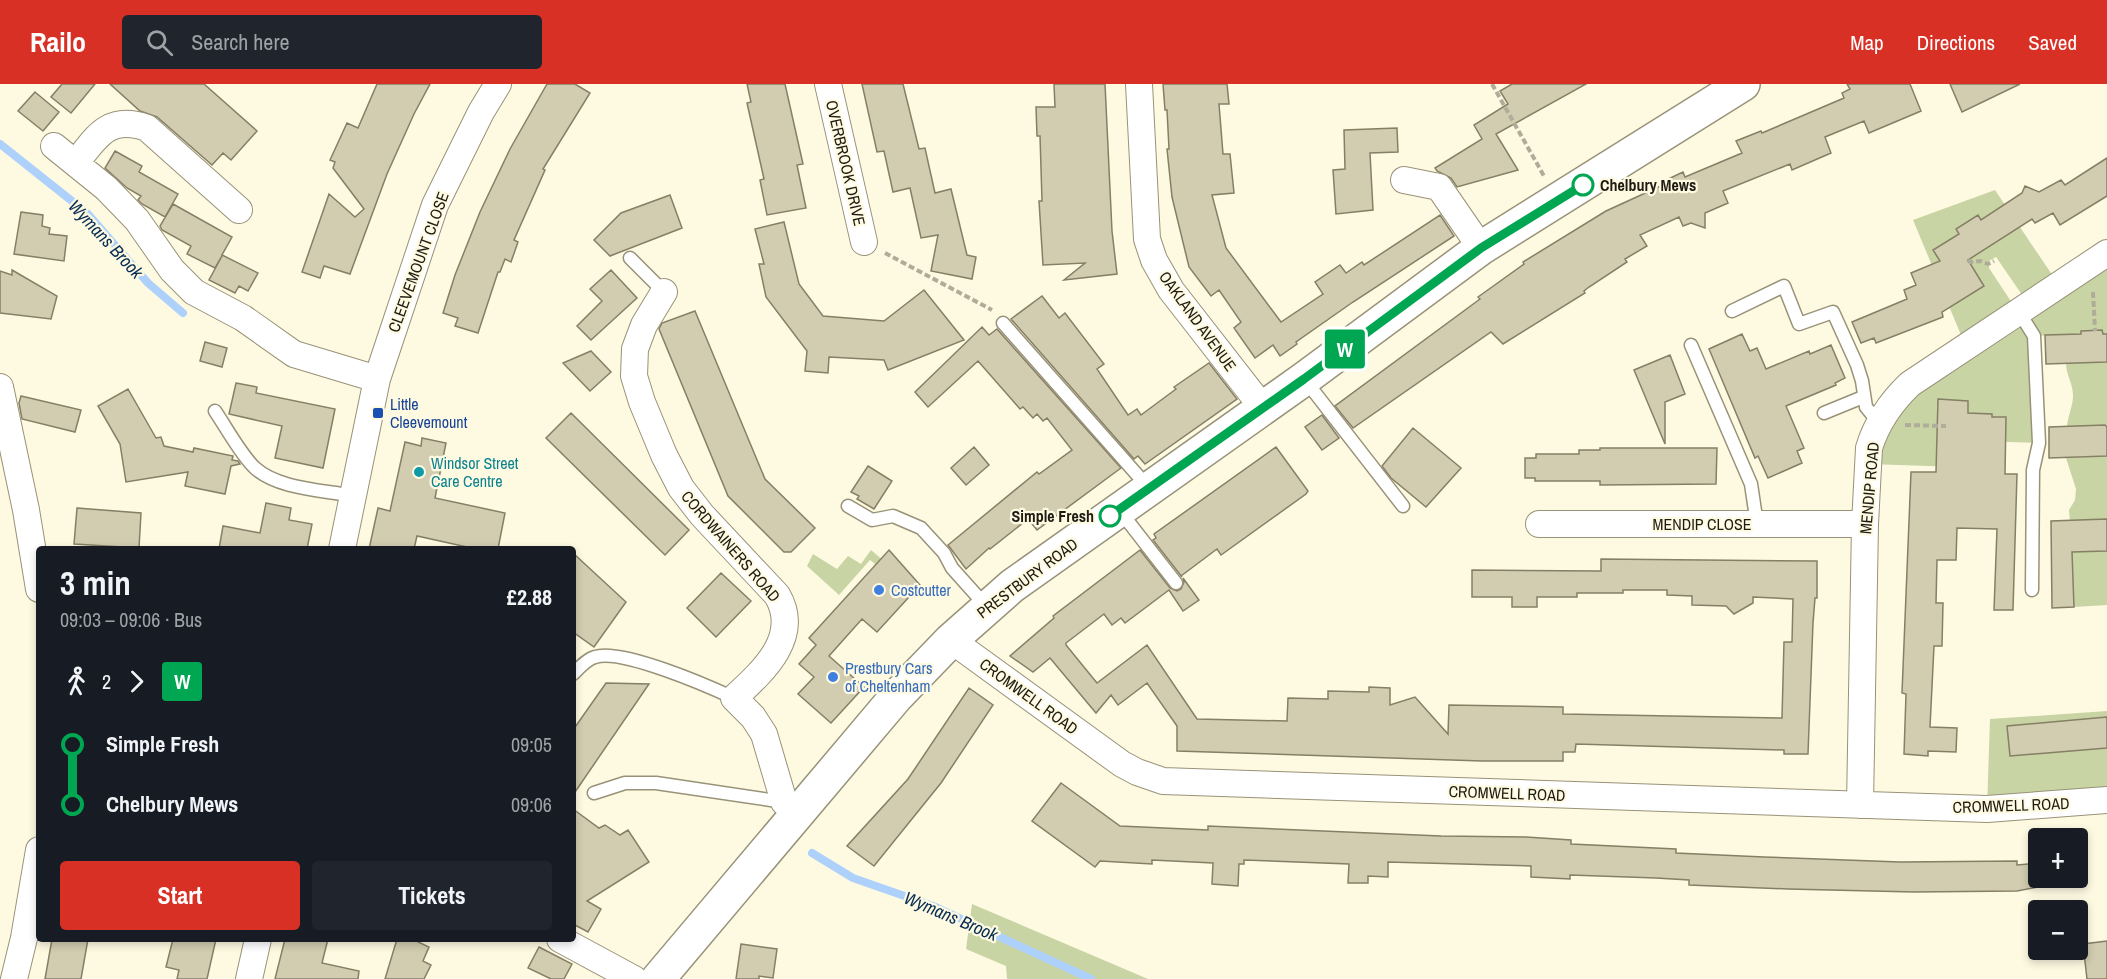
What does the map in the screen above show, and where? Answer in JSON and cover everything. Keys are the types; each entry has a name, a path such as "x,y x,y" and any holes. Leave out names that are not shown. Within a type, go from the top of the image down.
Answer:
{"main road":[{"name":"PRESTBURY ROAD","path":"658,979 791,807 951,640 1012,586 1304,379 1481,248 1743,84"}],"street":[{"name":"CLEEVEMOUNT CLOSE","path":"343,546 376,379 435,205 481,112 498,84"},
{"name":"OVERBROOK DRIVE","path":"828,84 864,242"},
{"name":"OAKLAND AVENUE","path":"1139,84 1147,239 1154,260 1175,296 1263,408"},
{"path":"76,163 102,131 116,125 137,125 147,128 239,210"},
{"path":"54,146 106,188 137,220 172,270 194,292 243,318 294,354 376,379"},
{"path":"1404,180 1439,187 1481,248"},
{"name":"MENDIP ROAD","path":"1860,805 1865,524 1869,448 1879,423 1897,396 1910,384 2099,258"},
{"name":"CORDWAINERS ROAD","path":"664,292 644,325 635,349 634,376 642,402 664,455 681,488 702,515 777,595 784,611 784,630 774,655 765,669 734,698"},
{"path":"0,387 26,510 36,571"},
{"name":"MENDIP CLOSE","path":"1539,524 1865,524"},
{"name":"CROMWELL ROAD","path":"951,640 1122,764 1163,781 1987,809 2107,800"},
{"path":"734,698 753,717 764,734 791,807"},
{"path":"14,979 24,938 36,868"},
{"path":"249,979 257,942"},
{"path":"566,942 634,979"}],"lane":[{"path":"630,258 664,292"},
{"path":"1732,311 1784,286 1799,324 1833,312 1857,365 1866,407 1879,423"},
{"path":"2019,312 2034,336 2035,348 2039,443 2033,470 2032,590"},
{"path":"1003,323 1149,488"},
{"path":"1691,345 1751,484 1757,524"},
{"path":"1304,379 1403,506"},
{"path":"1824,413 1863,397"},
{"path":"215,411 254,467 267,477 286,484 353,496"},
{"path":"848,506 872,520 893,516 921,528 944,553 952,568 987,607"},
{"path":"1119,510 1176,583"},
{"path":"576,671 593,657 607,655 672,672 734,698"},
{"path":"594,793 625,783 656,783 791,807"}],"path":[{"path":"1492,84 1558,200"},
{"path":"864,242 1003,316 1003,323"},
{"path":"2095,331 2099,258"},
{"path":"1968,260 1988,264 1994,261"},
{"path":"1879,423 1946,426"}],"green space":[{"path":"1995,190 2059,285 2107,253 2107,334 2103,334 2102,331 2082,331 2081,334 2034,336 2039,443 1974,441 1959,467 1868,464 1873,436 1966,347 1913,220","holes":["1996,257 2029,305 2018,312 1989,268 1989,261"]},
{"path":"2107,362 2107,427 2067,429 2073,396 2066,363"},
{"path":"2107,456 2107,519 2070,523 2069,510 2075,500 2076,489 2066,458"},
{"path":"871,550 885,562 880,568 870,560 839,595 807,566 813,554 837,569 848,556 861,564"},
{"path":"2107,551 2107,605 2074,607 2072,552"},
{"path":"2107,711 2107,800 1987,809 1990,719"},
{"path":"972,904 1148,979 1007,979 1006,966 966,949"}],"building":[{"path":"62,84 95,84 71,113 51,97"},
{"path":"110,84 204,84 257,131 231,160 223,153 212,165 157,117 140,111"},
{"path":"377,84 430,84 387,174 350,274 324,266 320,278 302,272 329,194 355,217 364,209 333,168 335,162 330,160 347,123 358,128"},
{"path":"547,84 575,84 590,93 543,169 545,170 514,240 518,242 511,262 505,259 498,272 478,333 455,326 458,318 443,313 455,275 480,212 510,149"},
{"path":"747,84 785,84 803,164 797,165 806,208 767,215 760,180 764,179 747,103 751,102"},
{"path":"862,84 903,84 919,149 925,148 935,193 951,189 967,255 976,257 972,279 931,271 938,235 921,238 910,188 893,192 884,151 877,152"},
{"path":"1054,84 1105,84 1112,231 1117,274 1064,280 1085,263 1043,265 1039,201 1042,201 1040,136 1037,136 1036,107 1055,107"},
{"path":"1163,84 1227,84 1229,104 1219,104 1223,154 1230,154 1234,193 1212,195 1226,248 1281,322 1323,294 1315,282 1340,265 1346,273 1362,262 1364,265 1440,215 1454,236 1353,302 1280,356 1273,345 1255,358 1234,328 1241,322 1219,290 1211,296 1189,267 1172,197 1167,149 1169,149 1167,110 1165,110"},
{"path":"1512,84 1586,84 1496,134 1518,170 1457,187 1451,178 1435,168 1482,139 1474,125 1508,104 1500,91"},
{"path":"1847,84 1910,84 1921,111 1869,133 1864,121 1825,137 1831,153 1792,170 1790,164 1723,191 1728,203 1705,213 1705,228 1691,223 1683,226 1679,217 1640,235 1647,246 1625,259 1627,262 1589,287 1584,291 1585,293 1503,344 1491,332 1353,428 1335,406 1480,299 1478,297 1524,264 1523,262 1606,211 1665,184 1664,181 1683,172 1685,177 1742,153 1736,141 1761,131 1762,133 1844,98 1842,93 1850,89"},
{"path":"1950,84 2020,84 1962,112"},
{"path":"35,92 59,112 43,131 18,111"},
{"path":"1397,128 1398,152 1370,153 1373,210 1336,214 1333,170 1345,169 1344,130"},
{"path":"115,151 142,166 139,172 178,194 165,217 142,204 138,200 141,196 127,188 105,168"},
{"path":"2107,158 2107,196 2060,225 2053,213 2035,223 2032,219 1968,260 1984,286 1942,312 1943,317 1876,343 1874,338 1861,343 1852,322 1907,299 1904,290 1916,285 1911,273 1940,261 1933,250 1959,234 1956,229 1978,215 1981,220 2022,193 2025,186 2039,192 2061,180 2065,185"},
{"path":"670,195 682,228 610,256 594,240 621,213"},
{"path":"173,204 232,237 222,255 258,273 248,291 239,286 235,293 209,280 222,256 215,268 187,254 191,246 162,230 160,226"},
{"path":"21,212 43,215 42,226 50,228 49,234 67,236 64,261 14,254"},
{"path":"784,222 799,284 823,316 884,321 924,290 964,340 888,370 884,360 829,357 828,373 805,371 807,351 766,297 759,264 764,264 755,229"},
{"path":"12,270 57,296 51,319 0,313 0,271 12,275"},
{"path":"611,270 637,298 591,340 577,326 602,301 590,289"},
{"path":"1042,296 1059,318 1065,313 1104,364 1097,369 1128,415 1137,409 1141,415 1176,389 1174,387 1209,363 1237,399 1145,464 1138,456 1134,459 1011,319"},
{"path":"695,311 765,479 815,528 791,552 784,552 728,496 659,329 662,323"},
{"path":"982,327 989,335 997,329 1121,468 1037,530 1028,519 989,548 966,569 948,545 1037,472 1039,474 1072,450 1047,418 1043,421 1037,414 1033,418 1023,407 1020,409 978,361 928,407 915,392"},
{"path":"2102,330 2103,334 2107,334 2107,362 2046,364 2045,335 2081,334 2081,331"},
{"path":"1742,334 1750,351 1757,348 1766,369 1809,351 1810,354 1831,345 1845,378 1835,383 1836,385 1786,406 1804,448 1797,451 1802,463 1768,478 1758,456 1755,458 1709,349"},
{"path":"205,342 227,348 222,367 200,361"},
{"path":"591,351 611,372 590,391 563,363"},
{"path":"1670,355 1685,394 1665,402 1665,444 1634,370"},
{"path":"236,383 257,387 256,393 335,409 323,468 275,458 282,426 229,414"},
{"path":"128,389 156,438 161,437 164,446 193,452 194,448 233,456 232,460 238,461 240,464 231,466 225,494 185,486 188,472 126,482 120,444 98,406"},
{"path":"21,396 81,410 75,432 22,419 19,403"},
{"path":"1938,399 1968,401 1968,413 2006,417 2005,474 2017,474 2013,610 1994,610 1997,529 1957,528 1956,560 1937,560 1936,603 1943,603 1942,646 1934,646 1930,727 1957,728 1956,752 1928,751 1928,756 1904,754 1906,694 1902,693 1911,472 1936,472"},
{"path":"571,413 689,530 665,555 546,438"},
{"path":"1322,415 1339,438 1322,450 1305,427"},
{"path":"2105,425 2107,427 2107,456 2049,458 2049,427"},
{"path":"1413,428 1461,468 1426,507 1391,478 1382,466"},
{"name":"Windsor Street Care Centre","path":"422,438 446,443 435,498 505,513 499,546 462,546 417,536 415,546 370,546 378,508 390,511 405,442 421,446"},
{"path":"974,447 989,465 966,485 951,468"},
{"path":"1276,447 1308,491 1306,494 1221,555 1217,549 1181,576 1153,540 1156,538 1154,534"},
{"path":"1600,448 1717,448 1716,484 1600,485 1600,481 1535,481 1535,478 1525,478 1525,458 1536,458 1536,454 1579,454 1579,450 1600,450"},
{"path":"868,466 892,481 874,509 857,499 859,496 851,492"},
{"path":"266,503 291,508 289,520 312,524 308,546 220,546 223,526 260,533"},
{"path":"77,508 141,513 139,546 74,544"},
{"path":"2107,519 2107,551 2072,552 2074,607 2052,608 2051,521"},
{"path":"889,550 920,585 877,632 862,619 829,656 864,687 831,723 798,694 814,677 799,664 816,645 809,638"},
{"path":"1140,550 1170,588 1177,591 1181,589 1183,578 1199,600 1183,611 1169,590 1125,623 1121,618 1112,625 1104,614 1066,643 1097,683 1147,645 1197,719 1287,721 1288,698 1328,699 1328,691 1369,692 1369,687 1390,688 1390,705 1415,697 1448,734 1449,705 1563,707 1563,714 1782,718 1784,642 1792,642 1793,599 1753,597 1753,603 1734,614 1726,606 1692,605 1692,596 1667,595 1667,590 1623,590 1623,593 1577,593 1577,597 1537,597 1537,607 1512,607 1512,597 1472,597 1472,570 1601,571 1601,559 1817,561 1808,754 1784,754 1784,750 1576,744 1575,752 1563,752 1563,761 1482,761 1177,751 1177,726 1147,683 1118,705 1111,695 1096,713 1050,658 1033,672 1010,656 1054,618 1053,616"},
{"path":"576,556 626,602 594,647 576,634"},
{"path":"721,573 751,601 716,637 687,608"},
{"path":"606,683 649,684 576,791 576,726"},
{"path":"969,688 993,705 941,783 874,866 847,846 908,779"},
{"path":"2107,717 2107,748 2010,756 2007,726"},
{"path":"1061,783 1120,826 1208,830 1208,826 1441,836 1526,837 1571,840 1571,844 1676,849 1676,853 1764,857 1900,862 2017,861 2017,865 2028,864 2028,888 2033,888 2017,891 1914,892 1788,889 1689,885 1689,880 1656,878 1570,875 1570,879 1531,877 1531,866 1388,862 1388,877 1368,876 1368,883 1348,883 1349,864 1244,860 1244,864 1239,864 1238,886 1212,884 1213,863 1152,860 1152,864 1100,861 1095,867 1032,821"},
{"path":"576,811 599,828 605,825 620,835 628,830 649,862 587,901 601,909 588,932 576,926"},
{"path":"2107,941 2107,979 2087,979 2085,960 2088,960 2088,943"},
{"path":"51,942 87,942 81,979 45,979"},
{"path":"172,942 215,942 207,979 177,979 179,970 166,967"},
{"path":"284,942 327,942 322,963 359,971 358,979 275,979"},
{"path":"396,942 418,942 429,947 423,961 431,965 424,979 385,979"},
{"path":"741,944 777,949 773,978 759,976 759,979 736,979"},
{"path":"539,947 572,964 564,979 551,979 528,968"}],"waterway":[{"name":"Wymans Brook","path":"0,144 87,213 148,283 183,313"},
{"name":"Wymans Brook","path":"812,853 853,878 933,906 1091,979"}],"bus line":[{"name":"W","path":"1110,516 1304,379 1481,248 1583,185"}],"place":[{"name":"Chelbury Mews","path":"1583,185"},
{"name":"Little Cleevemount","path":"378,413"},
{"name":"Windsor Street Care Centre","path":"419,472"},
{"name":"Simple Fresh","path":"1110,516"},
{"name":"Costcutter","path":"879,590"},
{"name":"Prestbury Cars of Cheltenham","path":"833,677"}]}
